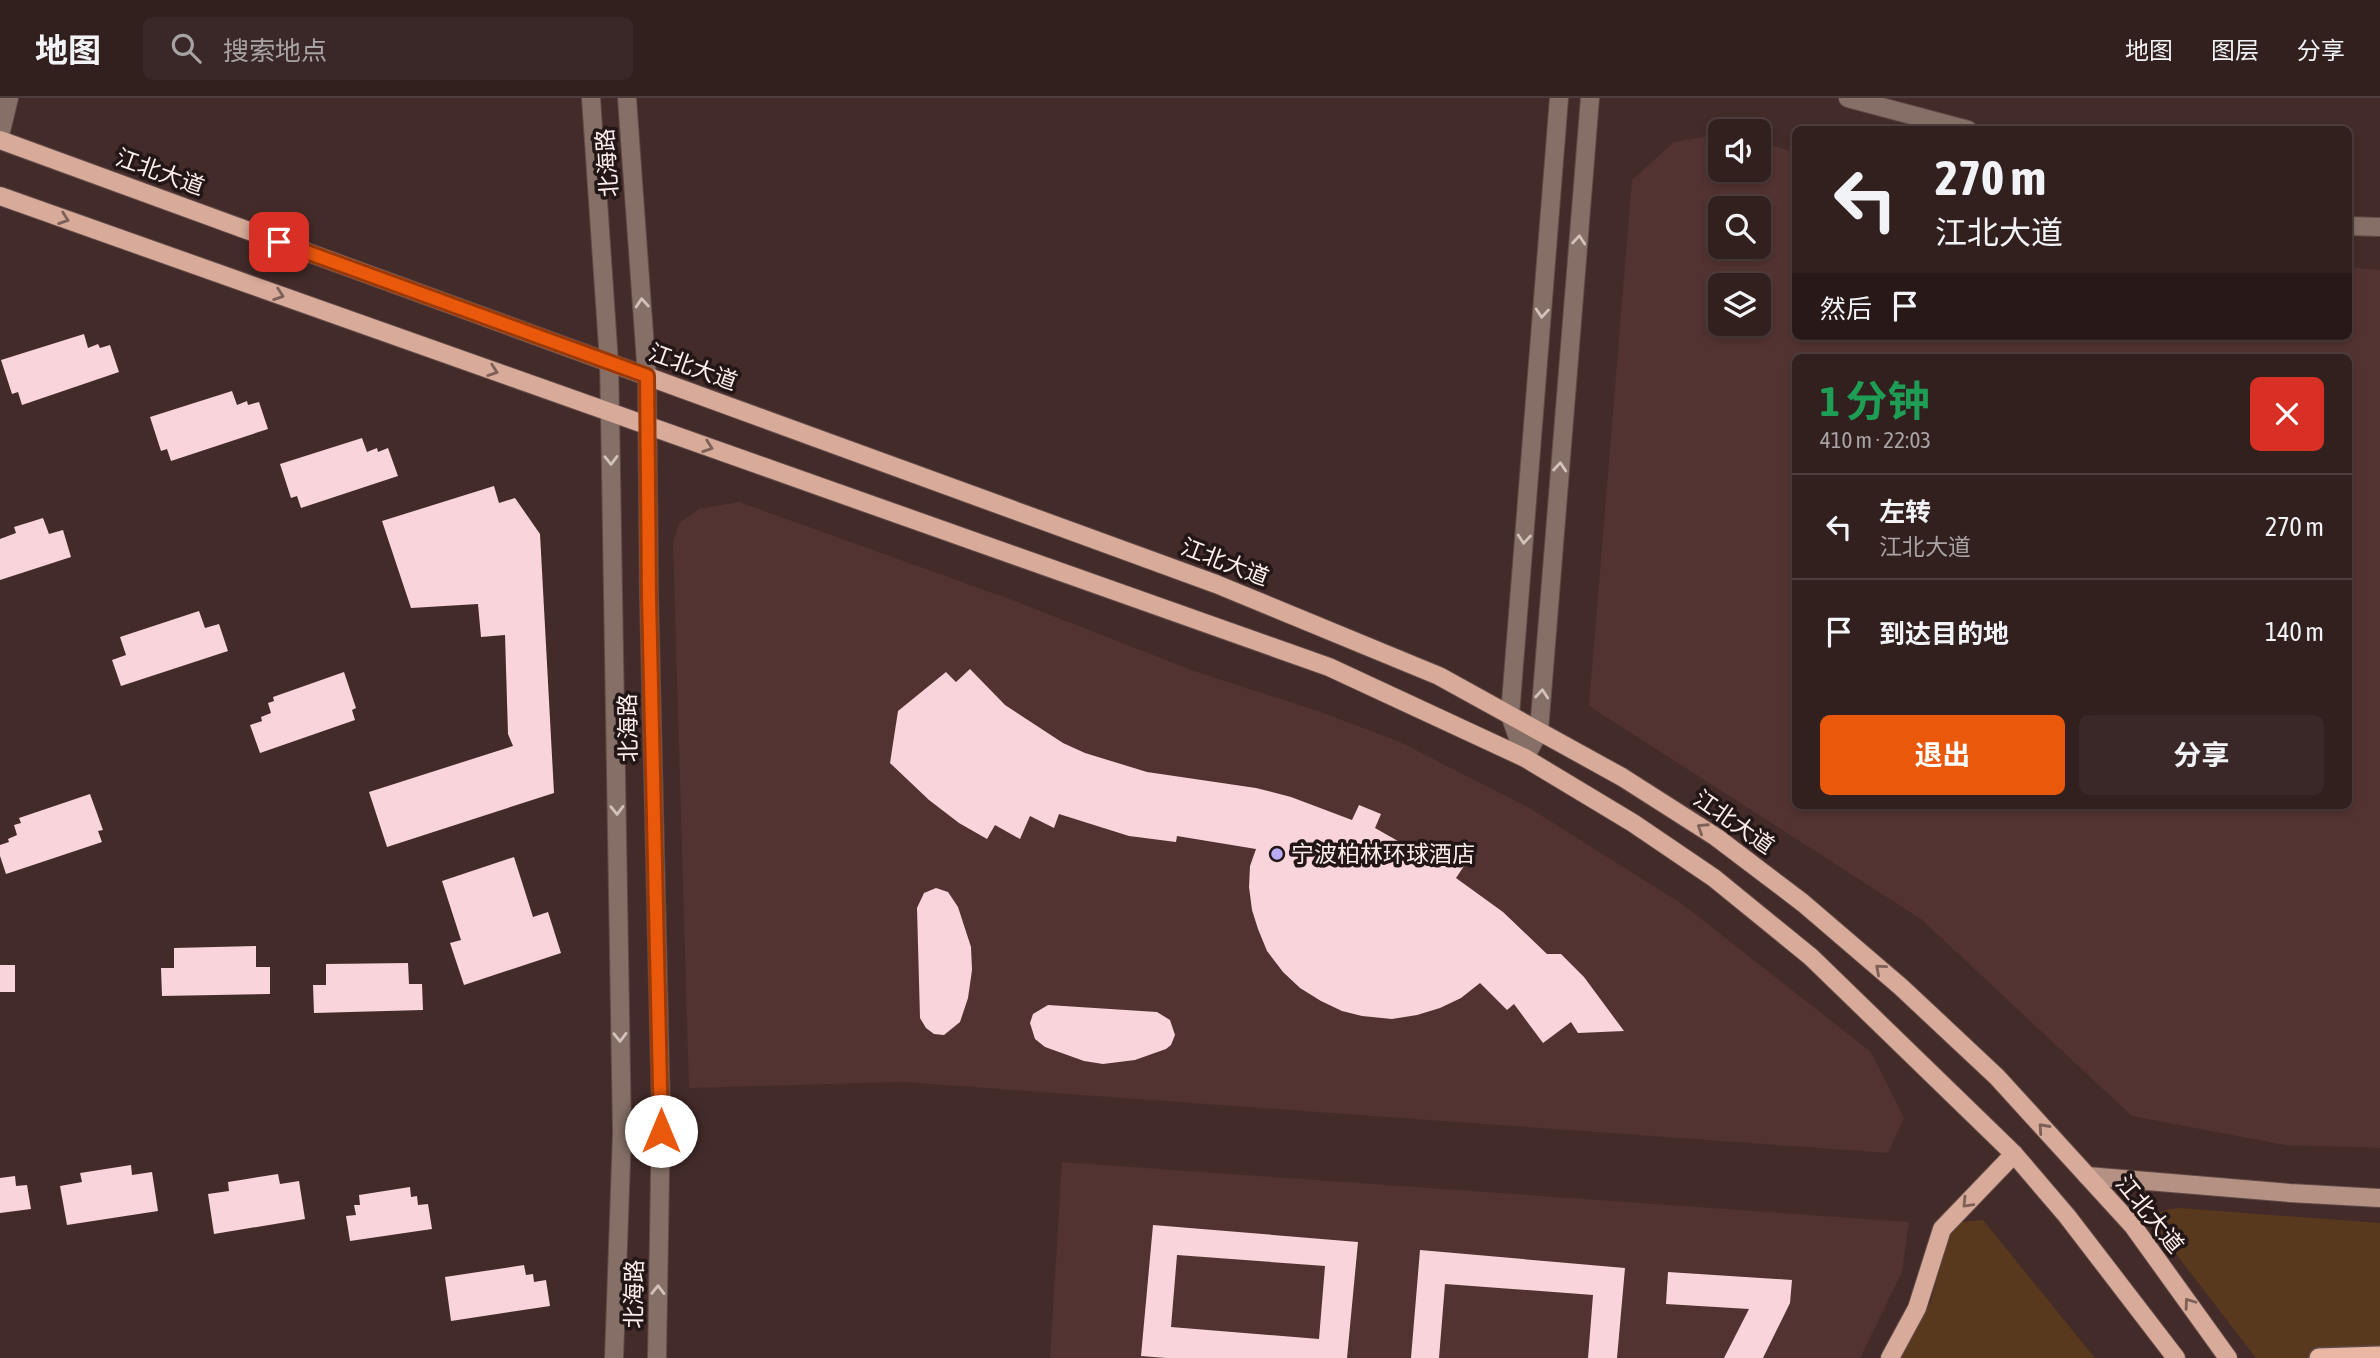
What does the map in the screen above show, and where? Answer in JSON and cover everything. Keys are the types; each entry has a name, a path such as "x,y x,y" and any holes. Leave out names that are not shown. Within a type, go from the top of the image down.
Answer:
{"highway":[{"path":"2319,1358 2380,1356"}],"main road":[{"name":"江北大道","path":"0,138 1216,584 1439,676 1622,777 1716,837 1803,902 1901,987 1997,1077 2133,1226 2228,1358"},
{"path":"0,197 1329,667 1525,758 1633,822 1714,878 1811,957 2014,1154 2067,1216 2176,1358"},
{"path":"1891,1358 1917,1308 1942,1229 2014,1154"},
{"path":"2087,1176 2380,1198"}],"street":[{"path":"0,138 9,98"},
{"name":"北海路","path":"592,98 610,412 622,1133 614,1358"},
{"name":"北海路","path":"627,98 647,376 661,1113 657,1358"},
{"path":"1525,758 1510,715 1559,98"},
{"path":"1525,758 1539,731 1590,98"},
{"path":"1848,98 1953,126"},
{"path":"2352,226 2380,227"}],"shaded area":[{"path":"1708,136 1708,182 1771,182 1771,145 1792,151 1792,340 2352,340 2352,267 2380,270 2380,1148 2285,1145 2132,1116 1921,919 1589,706 1632,180 1674,142"},
{"path":"739,502 1012,600 1194,671 1318,711 1400,742 1531,809 1682,904 1871,1052 1904,1118 1888,1153 902,1082 689,1088 673,542 679,523 699,509"},
{"path":"1062,1162 1909,1222 1902,1272 1860,1358 1050,1358"},
{"path":"2179,1208 2380,1223 2380,1358 2256,1358 2150,1220 2160,1212"},
{"path":"1983,1220 2095,1358 1901,1358 1931,1301 1949,1236 1962,1222"}],"building":[{"path":"84,334 88,348 98,344 100,348 110,345 119,372 22,405 18,392 12,394 1,360"},
{"path":"232,391 237,405 247,401 248,405 259,402 268,429 171,461 167,449 161,451 150,417"},
{"path":"362,438 367,452 388,448 398,476 301,508 297,496 291,498 280,464"},
{"path":"494,486 499,503 515,498 540,534 554,793 387,847 369,792 513,746 508,734 505,635 481,637 478,604 411,608 382,521"},
{"path":"43,518 49,534 63,530 71,557 0,580 0,539 16,533 14,527"},
{"path":"199,611 205,628 219,624 228,651 121,686 112,660 126,655 120,637"},
{"path":"970,669 1005,705 1063,743 1085,753 1147,772 1256,788 1291,797 1352,820 1359,805 1381,814 1375,828 1435,862 1444,849 1466,863 1456,878 1503,912 1547,954 1561,954 1584,977 1624,1031 1578,1033 1571,1022 1543,1043 1514,1004 1507,1010 1480,983 1461,998 1440,1008 1392,1019 1342,1011 1321,1001 1300,988 1267,951 1252,910 1249,887 1250,866 1256,849 1177,836 1176,842 1129,836 1059,814 1054,828 1030,816 1020,839 995,825 987,839 959,823 929,800 890,763 898,711 946,672 956,682"},
{"path":"344,672 356,708 352,710 355,720 260,753 250,725 262,721 261,717 271,713 268,703 274,701 273,697"},
{"path":"90,794 103,830 98,831 102,842 6,874 0,856 0,845 17,835 14,825 21,823 19,818"},
{"path":"514,857 533,917 548,912 561,953 464,985 450,943 461,940 442,881"},
{"path":"936,888 948,892 958,907 971,947 972,970 968,998 960,1022 944,1035 934,1034 920,1018 917,908 924,893"},
{"path":"256,946 256,967 270,967 270,994 162,996 161,968 174,968 174,948"},
{"path":"408,963 409,984 422,984 423,1010 314,1013 313,985 326,985 326,964"},
{"path":"0,965 15,965 15,992 0,992"},
{"path":"1048,1005 1157,1012 1170,1020 1175,1035 1166,1049 1135,1060 1103,1064 1084,1061 1045,1047 1035,1039 1030,1023 1033,1014"},
{"path":"131,1165 132,1175 152,1172 158,1211 67,1225 60,1186 82,1182 80,1173"},
{"path":"278,1174 280,1184 299,1181 305,1219 214,1234 208,1194 229,1191 228,1182"},
{"path":"15,1176 16,1186 27,1185 31,1209 0,1213 0,1178"},
{"path":"410,1187 411,1197 417,1196 418,1205 428,1204 432,1229 350,1241 346,1216 356,1215 354,1205 360,1205 359,1195"},
{"path":"1153,1225 1358,1242 1347,1358 1141,1356","holes":["1177,1255 1325,1266 1319,1339 1171,1327"]},
{"path":"1420,1250 1625,1268 1617,1358 1588,1358 1593,1295 1445,1284 1439,1358 1411,1358"},
{"path":"524,1265 526,1275 533,1274 534,1282 546,1280 550,1306 451,1321 445,1277"},
{"path":"1668,1272 1792,1280 1790,1303 1763,1358 1724,1358 1749,1309 1666,1304"}],"place":[{"name":"宁波柏林环球酒店","path":"1277,854"}],"route":[{"path":"279,242 647,376 661,1131"}]}
